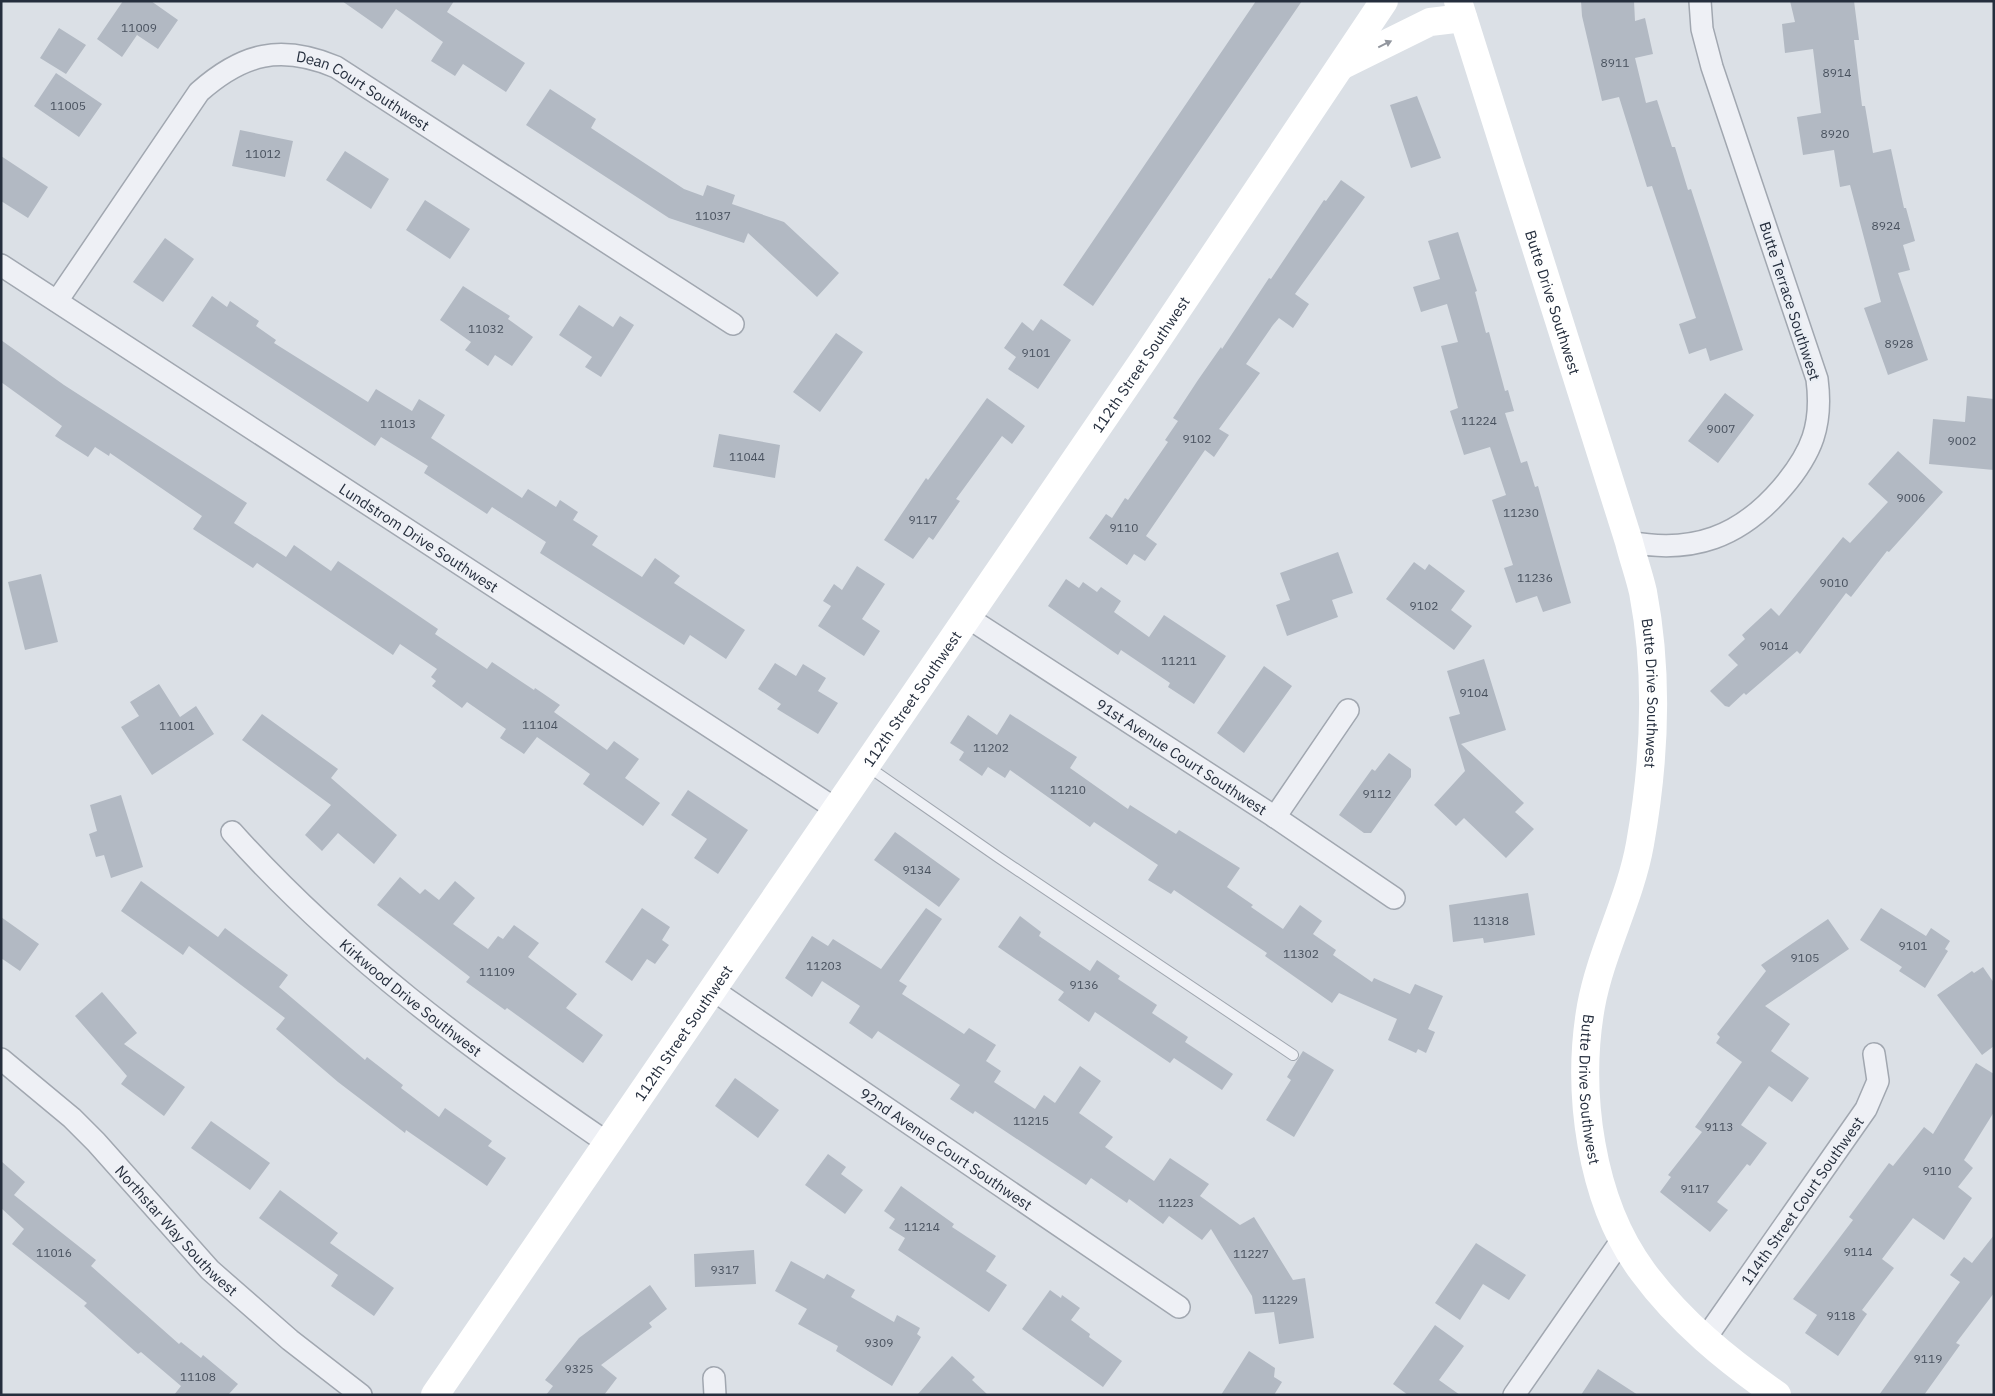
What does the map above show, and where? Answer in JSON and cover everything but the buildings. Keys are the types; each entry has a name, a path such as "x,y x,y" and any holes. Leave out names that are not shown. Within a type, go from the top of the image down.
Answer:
{"street":[{"name":"112th Street Southwest","path":"435,1395 606,1142 713,990 1147,355 1384,1"},
{"name":"Butte Terrace Southwest","path":"1628,542 1665,546 1697,543 1720,536 1742,526 1766,506 1798,469 1808,453 1817,426 1819,398 1817,379 1712,67 1702,29 1700,1"},
{"path":"1341,65 1430,22 1460,10"},
{"name":"Butte Drive Southwest","path":"1460,10 1643,591 1651,659 1655,710 1653,751 1640,848 1591,1004 1585,1047 1584,1084 1586,1120 1600,1177 1623,1238 1642,1271 1682,1318 1705,1340 1777,1395"},
{"name":"Dean Court Southwest","path":"56,301 199,92 220,73 245,60 272,54 291,54 319,60 336,67 733,324"},
{"name":"Lundstrom Drive Southwest","path":"1,265 836,809"},
{"name":"91st Avenue Court Southwest","path":"968,617 1275,817 1394,898"},
{"path":"1275,817 1348,710"},
{"name":"Kirkwood Drive Southwest","path":"232,832 268,872 320,923 396,990 528,1088 606,1142"},
{"name":"92nd Avenue Court Southwest","path":"713,990 1179,1307"},
{"name":"114th Street Court Southwest","path":"1705,1340 1866,1109 1878,1080 1874,1054"},
{"name":"Northstar Way Southwest","path":"1,1059 72,1118 96,1142 210,1270 290,1340 360,1395"},
{"path":"1514,1395 1623,1238"}],"lane":[{"path":"866,765 998,857 1294,1055"}]}
